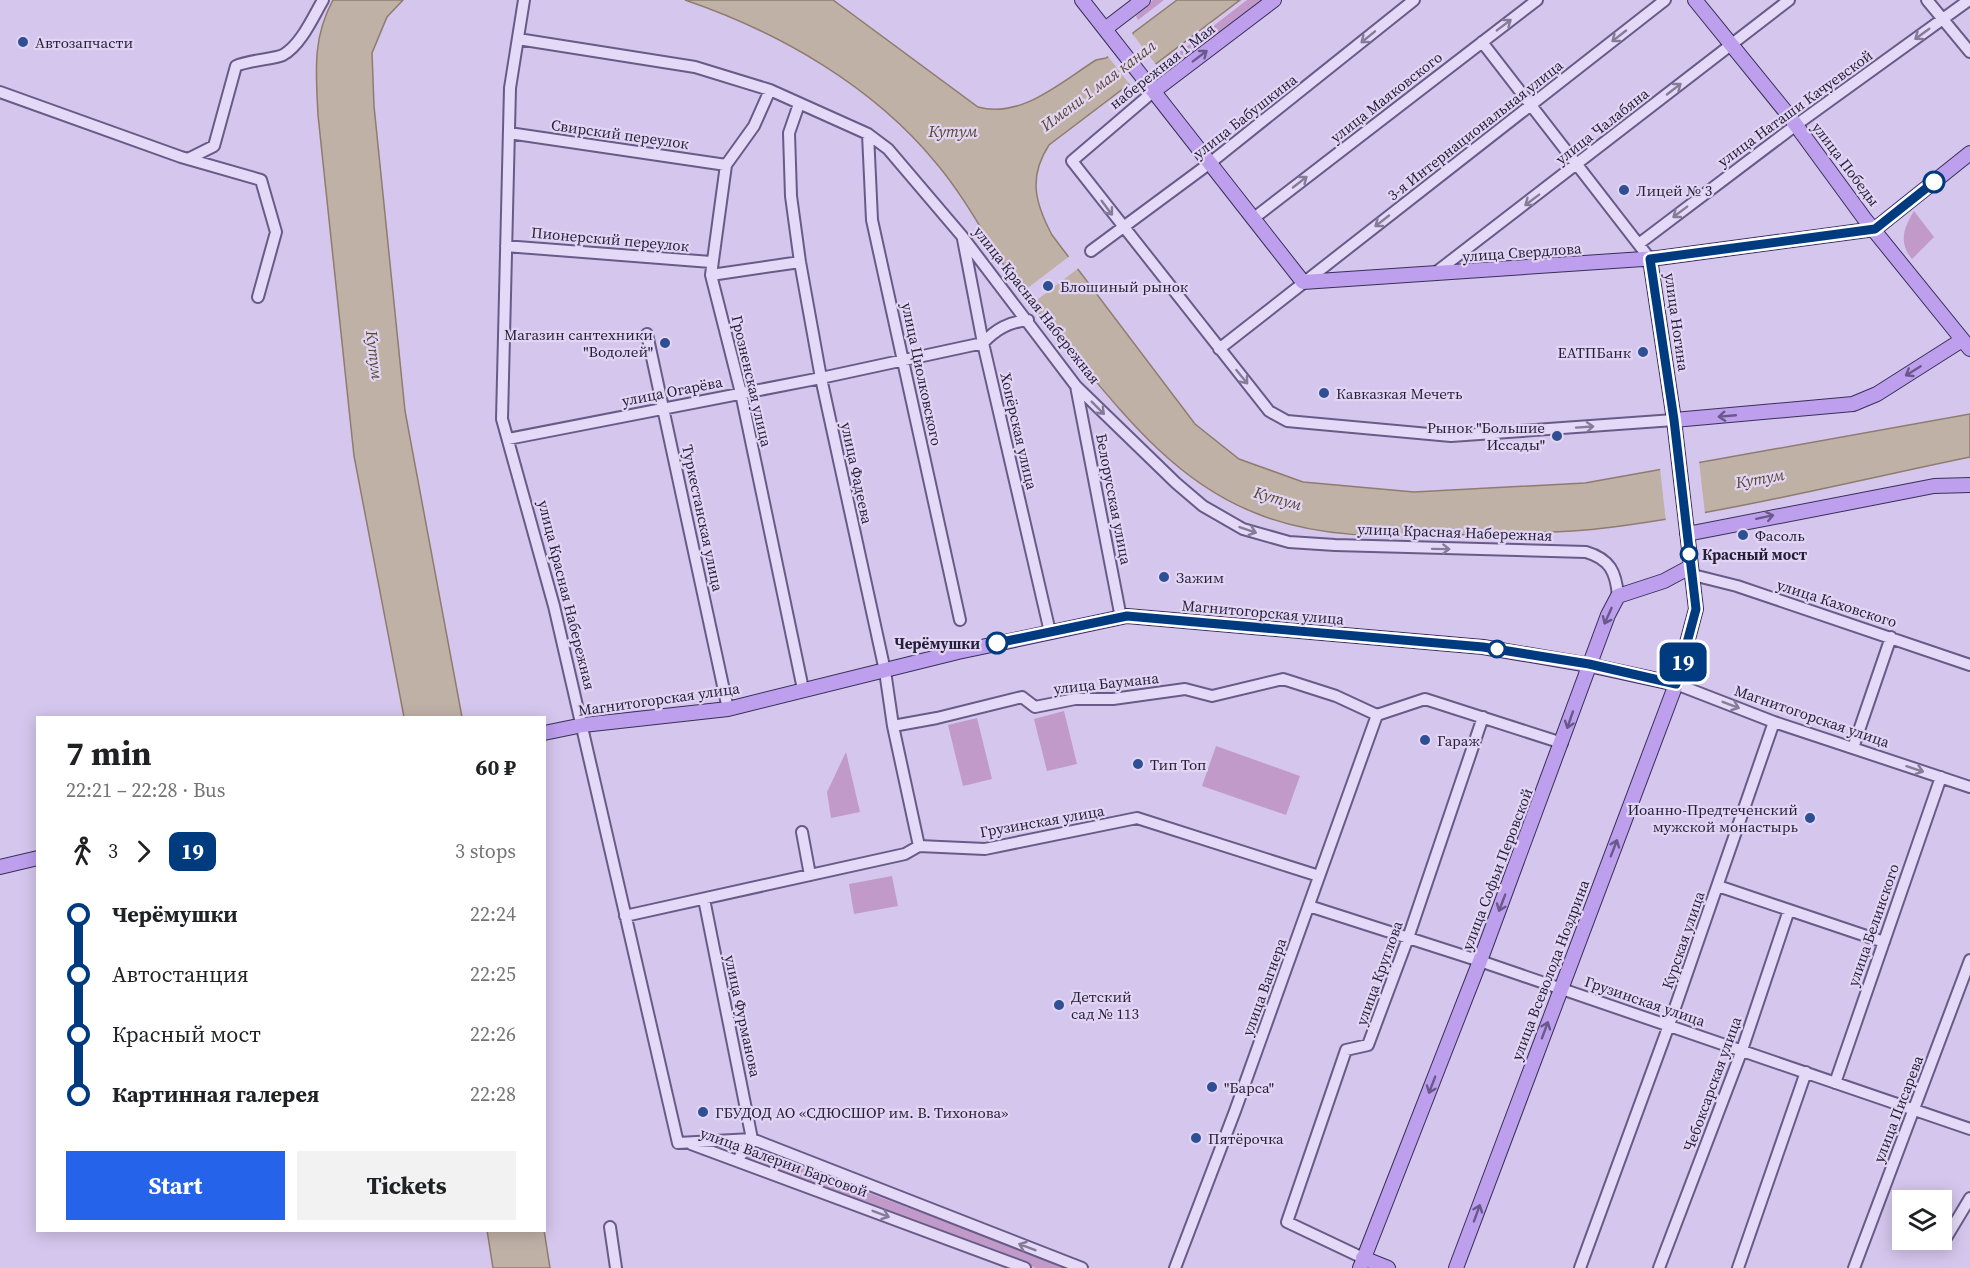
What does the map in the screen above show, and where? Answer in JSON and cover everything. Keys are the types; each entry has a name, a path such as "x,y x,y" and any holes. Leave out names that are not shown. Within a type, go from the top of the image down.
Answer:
{"main road":[{"path":"1082,0 1303,282"},
{"path":"1108,33 1143,0"},
{"name":"набережная 1 Мая","path":"1150,86 1274,0"},
{"name":"улица Победы","path":"1695,0 1967,342"},
{"path":"1875,229 1970,153"},
{"name":"улица Свердлова","path":"1303,282 1650,259 1875,229"},
{"name":"улица Ногина","path":"1650,259 1674,420 1686,528"},
{"path":"1674,420 1853,404 1877,394 1967,342"},
{"path":"1618,596 1692,571 1686,528 1934,486 1970,484"},
{"name":"улица Всеволода Ноздрина","path":"1456,1268 1676,684 1696,614 1692,571"},
{"name":"улица Софьи Перовской","path":"1361,1263 1480,961 1562,743 1589,664 1618,596"},
{"name":"Магнитогорская улица","path":"546,733 583,725 728,709 803,689 1050,632 1121,618 1483,647 1589,664 1676,684"},
{"path":"0,867 36,858"},
{"path":"1361,1263 1388,1268"}],"street":[{"path":"188,159 214,146 236,66 252,59 283,55 301,36 323,0"},
{"name":"улица Красная Набережная","path":"524,0 510,88 502,419 530,512 583,725 671,1121 678,1143 688,1143"},
{"name":"улица Бабушкина","path":"1091,251 1210,163 1414,0"},
{"name":"улица Маяковского","path":"1254,218 1537,0"},
{"name":"3-я Интернациональная улица","path":"1219,349 1665,0"},
{"name":"улица Чалабяна","path":"1432,275 1789,0"},
{"path":"1927,0 1970,52"},
{"name":"улица Наташи Качуевской","path":"1640,243 1796,125 1969,0"},
{"name":"улица Красная Набережная","path":"518,39 694,66 770,90 868,134 888,149 962,236 1048,346 1076,386 1176,483 1203,506 1243,530 1289,542 1335,545 1586,552 1601,556 1612,570 1617,580 1618,596"},
{"name":"улица Ногина","path":"1482,42 1640,243 1650,259"},
{"name":"набережная 1 Мая","path":"1122,227 1072,161 1150,86"},
{"name":"Грозненская улица","path":"770,90 754,126 726,165 711,275 741,393 803,689"},
{"path":"0,92 188,159 261,180 276,232 258,297"},
{"name":"улица Фадеева","path":"799,104 789,133 791,196 800,262 821,378 885,671 893,726 920,846"},
{"name":"Свирский переулок","path":"509,133 726,165"},
{"name":"улица Циолковского","path":"868,134 872,219 960,620"},
{"path":"1122,227 1269,411 1287,421 1451,436 1674,420"},
{"name":"Хопёрская улица","path":"962,236 983,343 1050,632"},
{"name":"Пионерский переулок","path":"506,246 711,262"},
{"path":"711,275 800,262"},
{"path":"983,343 994,331 1013,322 1028,320"},
{"name":"Туркестанская улица","path":"647,334 728,709"},
{"name":"улица Огарёва","path":"508,439 821,378 983,343"},
{"name":"Белорусская улица","path":"1076,386 1121,618"},
{"name":"улица Каховского","path":"1692,571 1970,664"},
{"path":"1853,748 1891,637"},
{"name":"улица Баумана","path":"893,726 937,718 1022,697 1035,707 1075,699 1113,699 1185,689 1212,696 1283,679 1336,696 1377,715"},
{"name":"Магнитогорская улица","path":"1676,684 1774,722 1970,787"},
{"path":"1377,715 1425,699 1562,743"},
{"name":"улица Вагнера","path":"1176,1267 1236,1111 1377,715"},
{"name":"улица Круглова","path":"1361,1263 1287,1222 1346,1050 1368,1045 1408,938 1483,717"},
{"name":"Курская улица","path":"1580,1268 1670,1025 1774,722"},
{"name":"улица Белинского","path":"1835,1083 1941,777"},
{"name":"Грузинская улица","path":"625,916 905,854 920,846 985,849 1137,818 1319,876"},
{"path":"802,832 810,875"},
{"path":"1718,886 1884,942"},
{"name":"улица Фурманова","path":"704,899 752,1139"},
{"name":"Грузинская улица","path":"1309,906 1670,1025 1970,1129"},
{"name":"Чебоксарская улица","path":"1659,1268 1742,1050 1789,910"},
{"name":"улица Писарева","path":"1854,1268 1970,960"},
{"path":"1738,1268 1806,1072"},
{"path":"737,1161 752,1139"},
{"name":"улица Валерии Барсовой","path":"688,1143 752,1139 1082,1268"},
{"name":"улица Валерии Барсовой","path":"688,1143 1025,1268"},
{"path":"1952,1228 1970,1198"},
{"path":"964,1245 971,1226"},
{"path":"610,1227 616,1268"}],"shaded area":[{"path":"1153,0 1164,0 1138,20 1136,16"},
{"path":"1247,0 1262,0 1179,64 1173,57"},
{"path":"1914,211 1934,237 1912,259 1905,247 1904,235 1907,223"},
{"path":"1064,711 1077,764 1047,771 1034,719"},
{"path":"977,718 992,779 963,786 948,725"},
{"path":"1216,746 1300,776 1286,815 1202,786"},
{"path":"846,752 860,812 831,818 827,792"},
{"path":"892,876 898,906 854,914 849,884"},
{"path":"747,1147 1068,1268 1036,1268 743,1159"}],"water":[{"name":"Кутум","path":"333,0 403,0 387,17 372,53 374,106 405,411 462,716 404,716 354,456 318,115 316,70 318,42 326,14"},
{"name":"Кутум","path":"685,0 833,0 978,107 994,109 1010,108 1025,103 1055,88 1096,60 1106,58 1131,43 1133,33 1177,0 1240,0 1049,145 1038,168 1036,190 1041,212 1052,235 1195,424 1239,459 1303,482 1414,492 1585,483 1970,414 1970,457 1752,503 1600,529 1538,533 1378,536 1327,532 1277,521 1226,499 1201,484 1178,467 1136,427 1027,299 948,178 911,135 883,110 854,86 789,45 755,28"},
{"path":"487,1232 544,1232 550,1268 493,1268"}],"pier":[{"path":"1131,32 1157,66 1131,86 1106,54 1128,41"},
{"path":"1071,255 1080,267 1029,306 1020,294"},
{"name":"Красный мост","path":"1699,461 1705,514 1666,522 1660,468"}],"bus line":[{"name":"19","path":"997,643 1127,616 1483,647 1589,664 1676,684 1686,654 1696,609 1674,420 1650,259 1875,229 1934,182"}],"place":[{"name":"Автозапчасти","path":"23,42"},
{"name":"Лицей № 3","path":"1624,190"},
{"name":"Блошиный рынок","path":"1048,286"},
{"name":"Магазин сантехники \"Водолей\"","path":"665,343"},
{"name":"ЕАТПБанк","path":"1643,352"},
{"name":"Кавказкая Мечеть","path":"1324,393"},
{"name":"Рынок \"Большие Иссады\"","path":"1557,436"},
{"name":"Фасоль","path":"1743,535"},
{"name":"Красный мост","path":"1689,554"},
{"name":"Зажим","path":"1164,577"},
{"name":"Черёмушки","path":"997,643"},
{"name":"Гараж","path":"1425,740"},
{"name":"Тип Топ","path":"1138,764"},
{"name":"Иоанно-Предтеченский мужской монастырь","path":"1810,818"},
{"name":"Детский сад № 113","path":"1059,1005"},
{"name":"\"Барса\"","path":"1212,1087"},
{"name":"ГБУДОД АО «СДЮСШОР им. В. Тихонова»","path":"703,1112"},
{"name":"Пятёрочка","path":"1196,1138"}],"water label":[{"name":"Имени 1 мая канал","path":"1098,85"}]}
